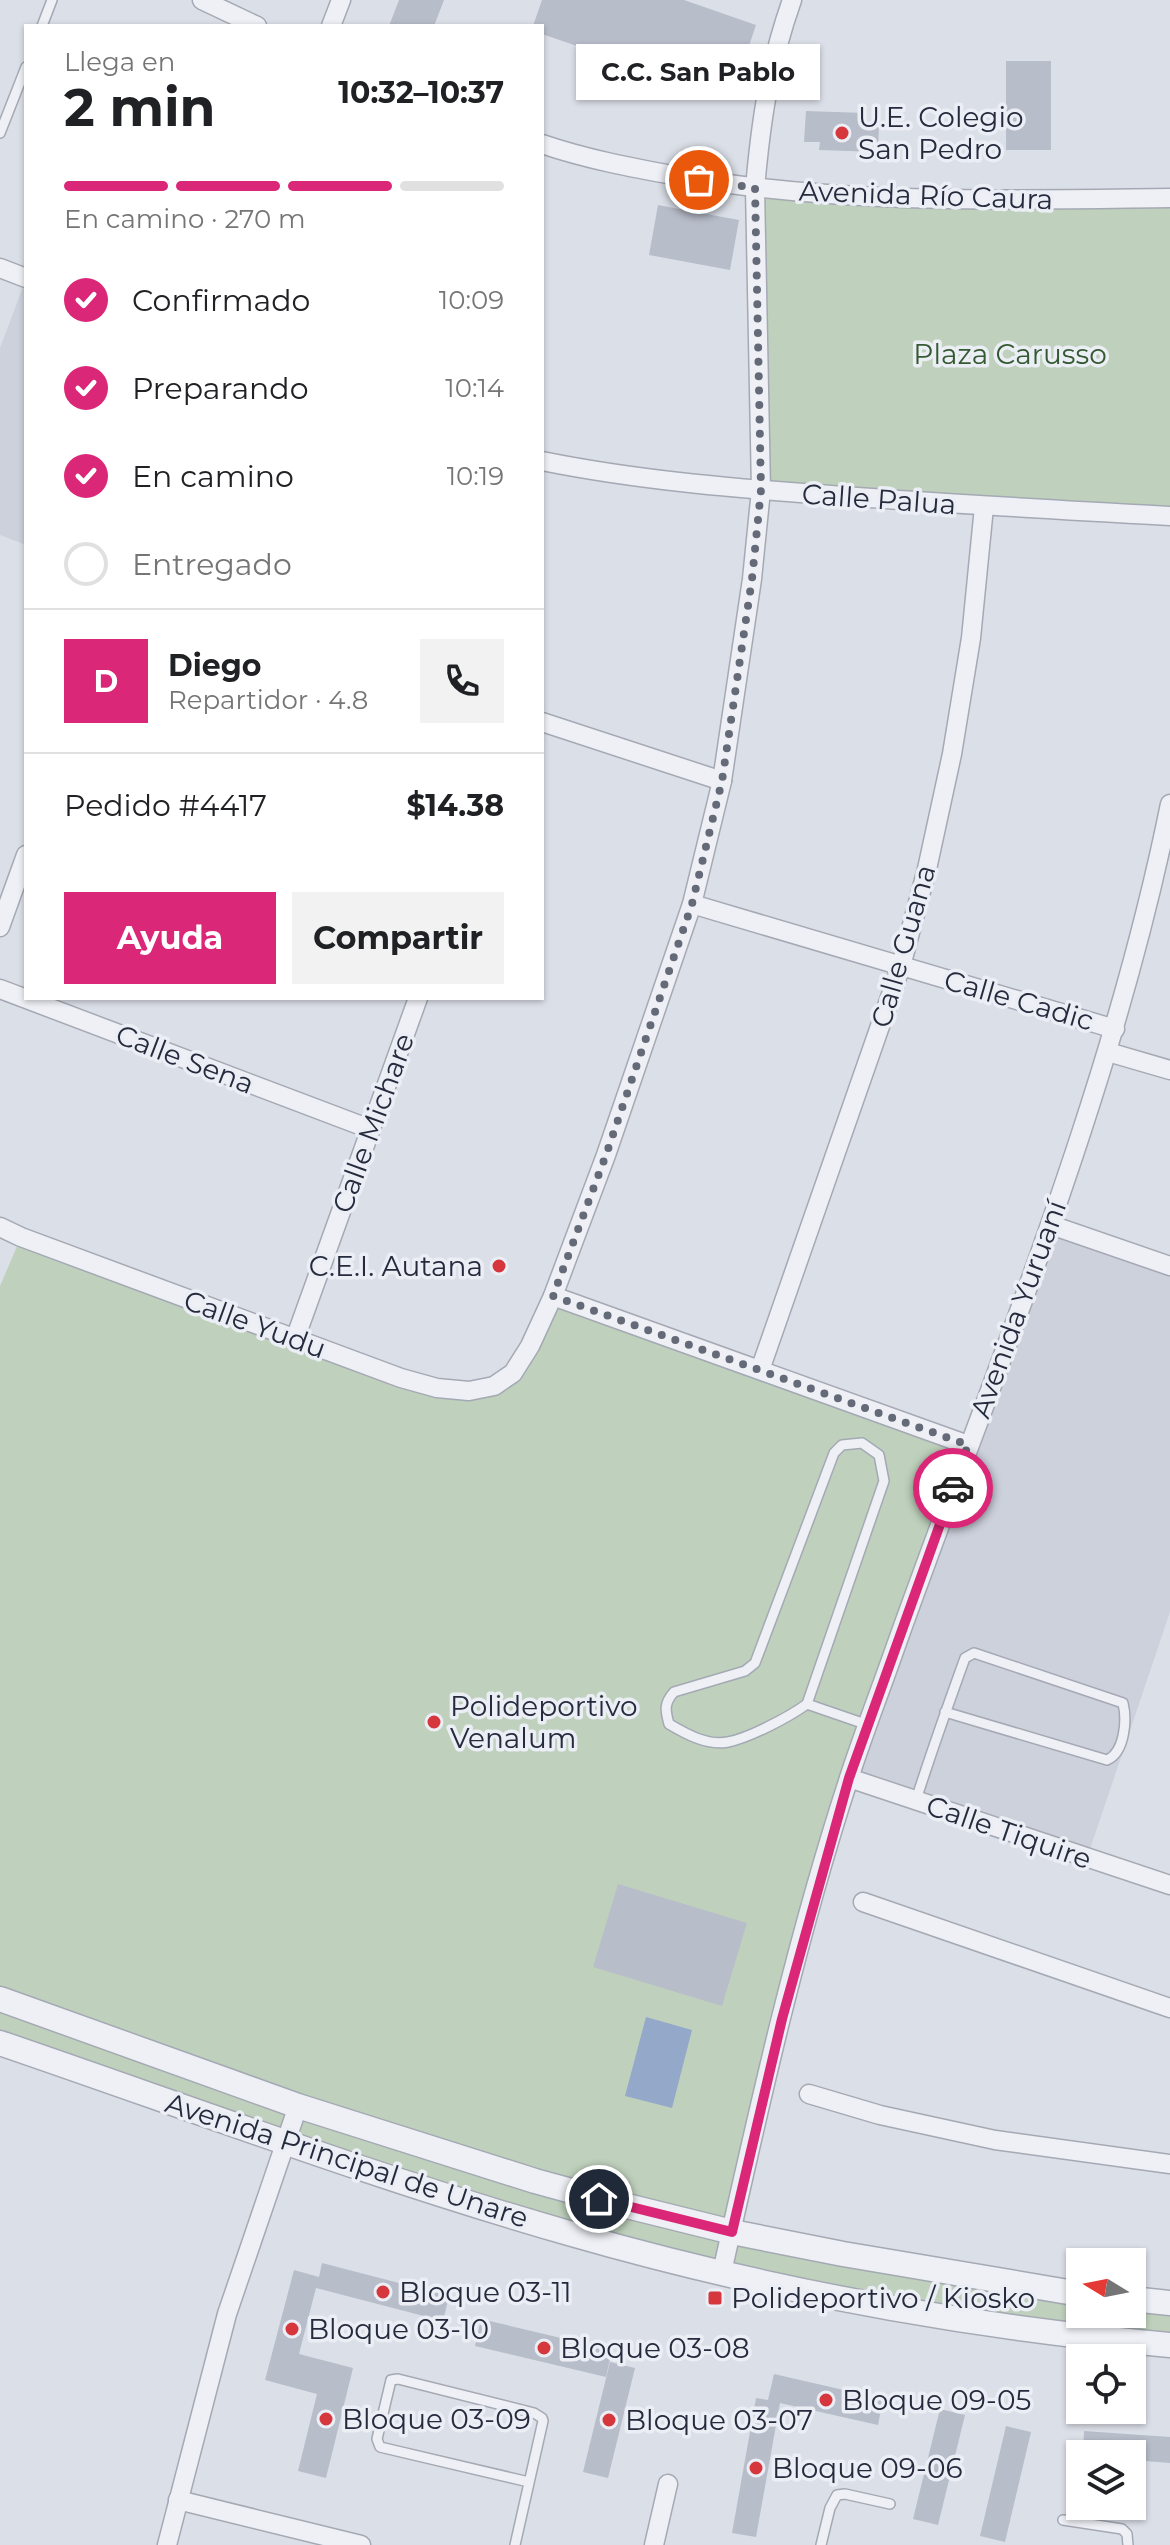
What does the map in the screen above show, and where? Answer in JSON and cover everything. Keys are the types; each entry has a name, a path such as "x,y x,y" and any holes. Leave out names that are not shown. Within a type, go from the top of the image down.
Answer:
{"street":[{"path":"202,0 253,24"},
{"path":"332,24 341,0"},
{"path":"792,0 768,78 755,188 761,490 752,579 722,781 692,904 606,1155 553,1296 968,1445"},
{"name":"Avenida Río Caura","path":"544,145 648,171 755,188 862,197 938,199 1170,198"},
{"path":"0,268 24,277"},
{"name":"Calle Palua","path":"544,461 633,476 761,490 984,507 1170,516"},
{"name":"Calle Guana","path":"760,1370 901,966 927,869 952,754 971,638 984,507"},
{"path":"544,723 722,781"},
{"name":"Avenida Yuruaní","path":"722,2272 786,2005 849,1778 968,1445 1051,1225 1108,1052 1138,948 1170,804"},
{"path":"0,927 24,861"},
{"name":"Calle Cadic","path":"692,904 1115,1029"},
{"name":"Calle Sena","path":"0,989 24,998"},
{"name":"Calle Sena","path":"29,1000 370,1129"},
{"name":"Calle Michare","path":"295,1339 417,1000"},
{"path":"1108,1052 1170,1070"},
{"path":"1051,1225 1170,1266"},
{"name":"Calle Yudu","path":"0,1227 295,1339 437,1388 469,1391 494,1386 513,1373 530,1346 553,1296"},
{"name":"Calle Tiquire","path":"849,1778 1170,1885"},
{"path":"863,1902 1170,2008"},
{"name":"Avenida Principal de Unare","path":"0,1999 298,2106 535,2181 732,2232 934,2271 1066,2292"},
{"name":"Avenida Principal de Unare","path":"0,2043 285,2142 571,2234 722,2272 902,2310 1063,2334 1170,2345"},
{"path":"809,2094 880,2115 995,2140 1170,2164"},
{"path":"167,2545 227,2314 298,2106"},
{"path":"1146,2300 1170,2303"},
{"path":"654,2545 668,2484"},
{"path":"178,2500 361,2545"}],"lane":[{"path":"43,24 52,0"},
{"path":"0,133 24,72"},
{"path":"807,1704 884,1481 879,1455 862,1443 842,1445 834,1453 755,1663 745,1671 674,1692 666,1701 665,1711 669,1724 691,1737 727,1742 782,1719 807,1704 868,1725"},
{"path":"916,1800 945,1712 965,1658 974,1653 1123,1703 1126,1719 1117,1752 1107,1760 945,1712"},
{"path":"515,2545 529,2482 542,2418 534,2413 398,2379 391,2380 377,2439 380,2447 529,2482"},
{"path":"821,2545 830,2508 837,2495 890,2504"},
{"path":"1063,2520 1122,2529 1127,2534 1128,2545"}],"shaded area":[{"path":"24,284 24,544 0,535 0,348"},
{"path":"1051,1225 1170,1266 1170,1612 1087,1858 849,1778"}],"green space":[{"name":"Plaza Carusso","path":"755,188 1170,198 1170,516 761,490"},
{"name":"Polideportivo Venalum","path":"21,1237 401,1378 494,1386 553,1296 968,1445 849,1778 732,2231 1066,2291 1066,2328 696,2266 0,2043 0,1286"},
{"name":"Polideportivo Venalum","path":"1146,2300 1170,2303 1170,2345 1068,2328 1146,2328"}],"water":[{"path":"646,2017 692,2030 672,2108 625,2096"}],"building":[{"path":"399,0 444,0 435,24 390,24"},
{"path":"542,0 684,0 756,25 731,99 544,35 544,24 534,24"},
{"path":"1006,61 1051,61 1051,150 1006,150"},
{"name":"U.E. Colegio San Pedro","path":"806,111 865,113 864,124 879,125 878,152 819,150 820,142 804,142"},
{"path":"658,205 739,220 730,270 649,255"},
{"path":"618,1884 747,1923 722,2006 593,1967"},
{"path":"322,2263 449,2296 443,2321 316,2288 299,2354 353,2368 326,2478 298,2471 317,2394 265,2380 294,2270 319,2277"},
{"name":"Bloque 03-08","path":"481,2319 612,2350 606,2377 475,2346"},
{"name":"Bloque 03-07","path":"610,2362 635,2368 608,2478 583,2472"},
{"path":"774,2374 883,2399 878,2425 780,2403 756,2537 732,2533 756,2398 768,2400"},
{"path":"940,2409 965,2415 938,2525 913,2519"},
{"path":"1006,2426 1031,2432 1005,2542 980,2536"},
{"path":"1084,2431 1170,2437 1170,2463 1146,2461 1146,2440 1084,2440"}],"way so far":[{"path":"699,180 755,188 762,433 761,490 752,579 722,781 692,904 606,1155 553,1296 968,1445 953,1488"}],"place":[{"name":"U.E. Colegio San Pedro","path":"842,133"},
{"name":"C.C. San Pablo","path":"699,180"},
{"name":"C.E.I. Autana","path":"499,1266"},
{"name":"Polideportivo Venalum","path":"434,1722"},
{"name":"Bloque 03-11","path":"383,2292"},
{"name":"Polideportivo / Kiosko","path":"715,2298"},
{"name":"Bloque 03-10","path":"292,2329"},
{"name":"Bloque 03-08","path":"544,2348"},
{"name":"Bloque 09-05","path":"826,2400"},
{"name":"Bloque 03-09","path":"326,2419"},
{"name":"Bloque 03-07","path":"609,2420"},
{"name":"Bloque 09-06","path":"756,2468"}],"route":[{"path":"599,2199 732,2232 782,2019 849,1778 953,1488"}]}
